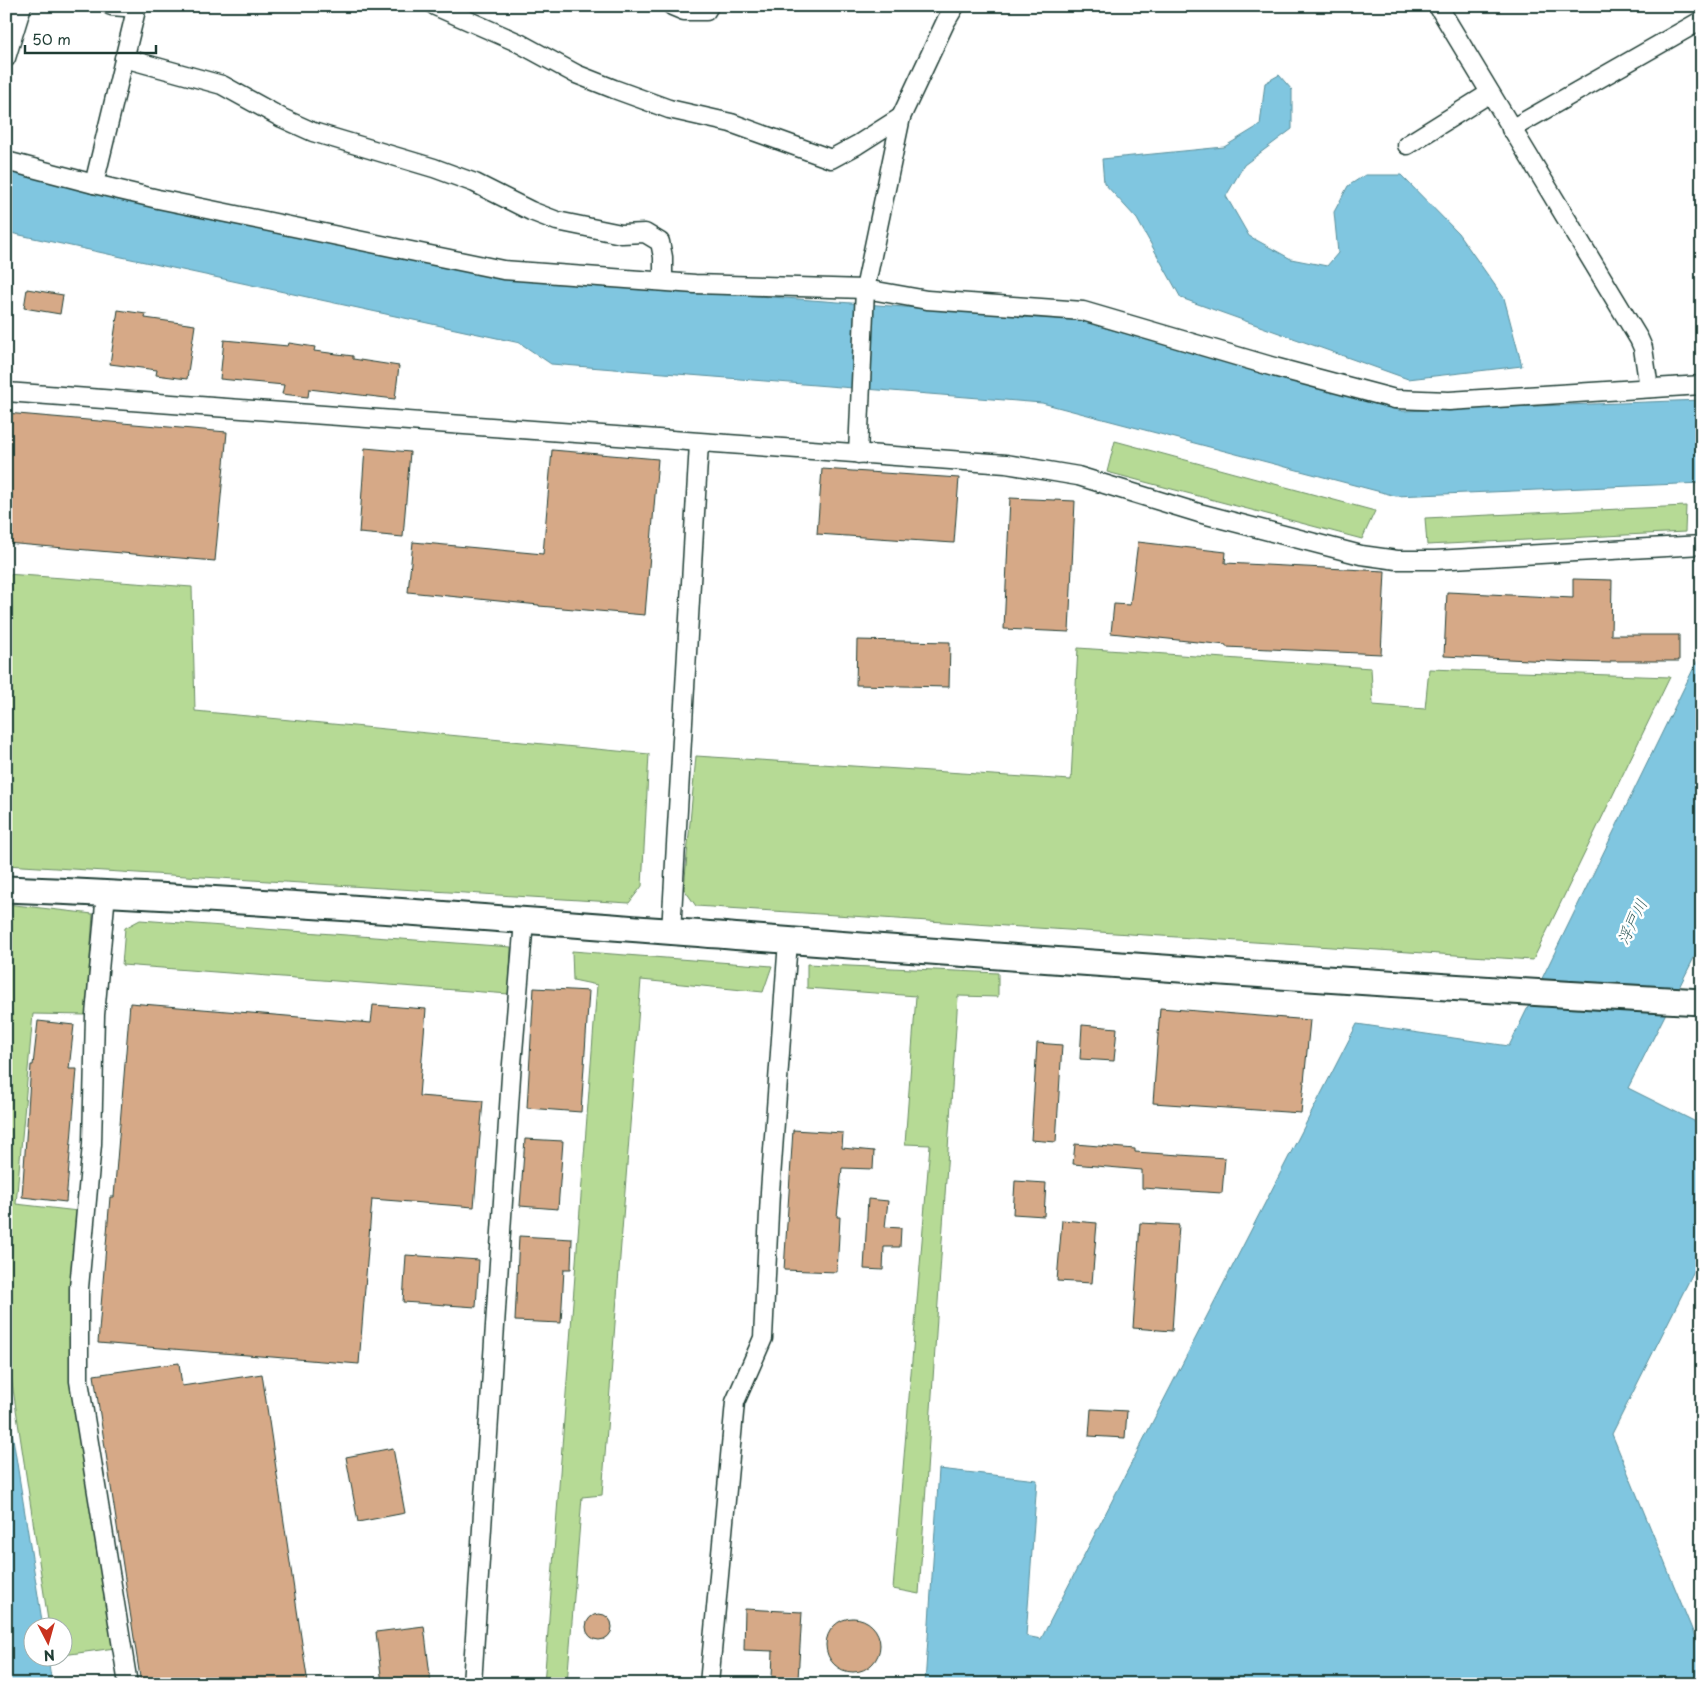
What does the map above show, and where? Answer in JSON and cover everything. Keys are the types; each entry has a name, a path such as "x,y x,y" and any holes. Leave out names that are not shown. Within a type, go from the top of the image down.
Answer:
{"street":[{"path":"6,58 22,6"},
{"path":"94,184 137,7 111,6"},
{"path":"435,6 519,44 576,74 614,89 670,109 731,122 832,159 900,117"},
{"path":"672,6 684,11 706,12 708,6"},
{"path":"858,454 865,289 900,117 955,6"},
{"path":"1438,6 1639,339 1643,348 1650,388"},
{"path":"1511,129 1702,20"},
{"path":"124,58 222,85 282,118 313,132 434,168 475,183 531,211 557,221 622,234 645,233 660,242 663,257 663,281"},
{"path":"1407,144 1490,93"},
{"path":"6,161 94,184 503,270 663,281 865,289 927,300 1083,311 1274,367 1395,399 1449,400 1702,385"},
{"path":"6,392 1006,464 1078,476 1199,512 1361,555 1397,560 1435,560 1702,545"},
{"path":"671,932 699,443"},
{"path":"6,889 106,893 524,921 1514,992 1696,1001"},
{"path":"106,893 95,1015 92,1144 79,1288 79,1381 128,1684"},
{"path":"472,1684 511,1076 524,921"},
{"path":"709,1684 735,1402 763,1338 770,1192 788,940"}],"green space":[{"path":"1115,441 1375,511 1362,539 1107,472"},
{"path":"1686,506 1685,532 1427,545 1425,518"},
{"path":"6,574 192,587 195,711 649,754 642,886 629,903 6,865"},
{"path":"1078,648 1371,668 1373,705 1425,709 1429,669 1670,677 1533,960 696,906 684,889 696,756 1071,780"},
{"path":"6,904 93,914 86,1015 33,1014 16,1204 78,1211 71,1286 115,1648 72,1654 72,1618 48,1618 6,1343"},
{"path":"140,920 511,947 509,994 122,965 125,928"},
{"path":"572,951 772,966 763,992 641,980 602,1495 582,1497 567,1684 544,1684 597,985 573,980"},
{"path":"807,964 998,973 998,997 958,996 919,1594 893,1589 930,1145 905,1144 916,996 807,988"}],"water":[{"path":"1279,75 1292,90 1292,129 1244,165 1226,196 1249,236 1291,259 1327,266 1338,253 1334,212 1348,186 1365,175 1401,175 1458,233 1504,298 1522,366 1408,379 1181,298 1137,219 1104,183 1102,159 1224,147 1260,125 1265,83"},
{"path":"6,171 212,220 492,276 1077,320 1402,411 1702,400 1702,483 1396,496 1042,403 551,364 520,343 6,232"},
{"name":"浮戸川","path":"1702,651 1702,942 1628,1088 1702,1125 1702,1255 1612,1434 1702,1654 1702,1684 925,1684 939,1469 1037,1480 1026,1636 1041,1639 1357,1024 1509,1046"},
{"path":"6,1394 42,1618 22,1618 22,1668 50,1668 52,1684 6,1684"}],"building":[{"path":"27,289 63,295 60,314 24,308"},
{"path":"118,310 146,314 145,318 195,325 187,379 156,375 157,370 110,364"},
{"path":"224,340 288,346 289,343 315,347 314,351 353,356 353,359 399,366 395,399 309,389 308,397 282,394 284,385 220,379"},
{"path":"6,413 227,432 215,561 6,543"},
{"path":"365,448 410,452 403,537 359,533"},
{"path":"552,450 658,459 645,615 408,592 413,542 543,554"},
{"path":"822,469 959,478 954,543 817,534"},
{"path":"1010,498 1075,501 1069,632 1004,629"},
{"path":"1138,542 1226,552 1225,563 1385,571 1381,654 1226,647 1226,645 1111,633 1114,604 1130,605"},
{"path":"1573,579 1612,580 1611,635 1679,635 1679,661 1610,661 1610,663 1444,656 1447,592 1573,598"},
{"path":"857,640 950,642 949,687 856,685"},
{"path":"534,988 589,991 581,1112 527,1108"},
{"path":"130,1003 371,1023 373,1005 426,1009 419,1096 483,1101 474,1207 372,1199 359,1364 98,1343 110,1197 114,1197"},
{"path":"1160,1008 1310,1020 1301,1113 1153,1103"},
{"path":"38,1021 74,1025 69,1069 77,1069 66,1202 22,1197 31,1065 33,1065"},
{"path":"1082,1025 1117,1028 1114,1061 1080,1059"},
{"path":"1037,1043 1062,1045 1056,1142 1031,1140"},
{"path":"793,1130 843,1133 842,1148 874,1151 873,1169 842,1168 837,1217 840,1217 837,1272 784,1270"},
{"path":"525,1139 563,1141 558,1209 520,1206"},
{"path":"1075,1144 1135,1149 1135,1152 1225,1158 1222,1193 1142,1188 1142,1170 1073,1164"},
{"path":"1015,1181 1046,1183 1044,1216 1013,1214"},
{"path":"868,1199 888,1201 885,1227 901,1228 900,1247 884,1247 883,1270 864,1269"},
{"path":"1062,1220 1097,1223 1092,1283 1057,1281"},
{"path":"1140,1223 1179,1225 1172,1331 1133,1328"},
{"path":"519,1236 572,1239 571,1269 564,1269 561,1323 515,1321"},
{"path":"406,1255 479,1260 476,1307 403,1302"},
{"path":"179,1363 182,1386 262,1374 308,1684 141,1684 94,1375"},
{"path":"1091,1409 1127,1411 1125,1438 1089,1436"},
{"path":"393,1448 405,1513 358,1522 346,1457"},
{"path":"745,1609 802,1612 798,1679 772,1678 773,1651 744,1650"},
{"path":"599,1614 609,1617 612,1627 609,1637 599,1640 589,1637 586,1627 589,1617"},
{"path":"853,1618 863,1620 872,1626 878,1635 880,1645 878,1655 872,1664 863,1670 853,1672 843,1670 834,1664 828,1655 826,1645 828,1635 834,1626 843,1620"},
{"path":"424,1626 431,1684 382,1684 376,1632"}]}
